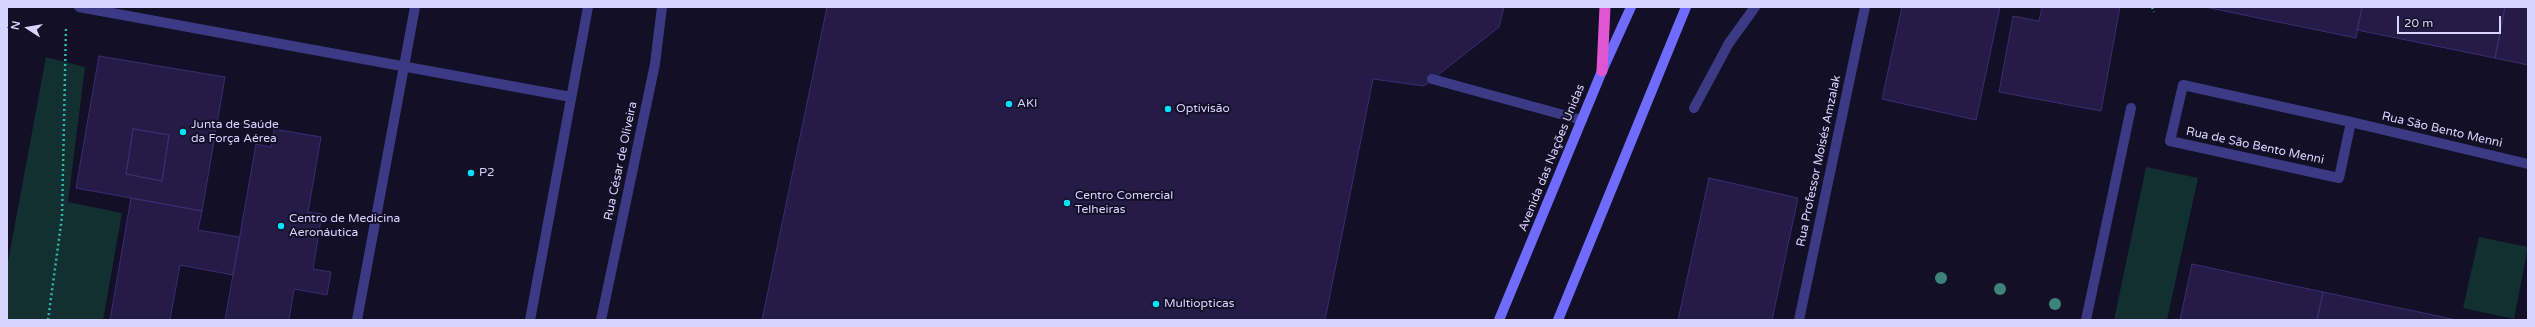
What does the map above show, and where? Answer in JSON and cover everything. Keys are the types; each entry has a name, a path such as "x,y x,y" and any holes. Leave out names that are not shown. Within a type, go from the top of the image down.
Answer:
{"highway":[{"path":"1602,71 1605,7"}],"main road":[{"name":"Avenida das Nações Unidas","path":"1499,320 1602,71 1631,7"},
{"path":"1558,320 1686,7"}],"street":[{"path":"79,7 571,97"},
{"path":"357,320 415,7"},
{"path":"530,320 588,7"},
{"name":"Rua César de Oliveira","path":"601,320 655,64 662,7"},
{"path":"1694,108 1729,43 1755,7"},
{"name":"Rua Professor Moisés Amzalak","path":"1799,320 1865,7"},
{"path":"1432,79 1582,120"},
{"name":"Rua de São Bento Menni","path":"2183,85 2351,122 2339,178 2170,141 2183,85"},
{"path":"2086,320 2131,108"},
{"name":"Rua São Bento Menni","path":"2351,122 2528,164"}],"path":[{"path":"2152,7 2154,12"},
{"path":"48,320 62,217 66,22"}],"green space":[{"path":"46,57 85,67 68,202 122,213 103,320 7,320 7,267"},
{"path":"2146,167 2198,178 2167,320 2114,320"},
{"path":"2479,237 2528,247 2514,319 2463,308"}],"building":[{"name":"Centro Comercial Telheiras","path":"827,7 1504,7 1499,27 1424,86 1373,79 1325,320 762,320"},
{"path":"1902,7 2000,7 1976,120 1882,99"},
{"path":"2042,7 2120,7 2101,111 1999,92 2013,16 2039,21"},
{"path":"2205,7 2362,7 2356,38"},
{"path":"2362,7 2505,7 2495,58 2357,30"},
{"path":"2505,7 2528,7 2528,65 2495,58"},
{"name":"Junta de Saúde da Força Aérea","path":"99,56 225,77 202,211 76,188","holes":["133,129 169,135 162,181 126,174"]},
{"path":"133,129 169,135 162,181 126,174"},
{"name":"Centro de Medicina Aeronáutica","path":"274,129 321,137 308,212 322,214 313,269 331,272 327,295 294,289 289,320 225,320 256,144 271,147"},
{"path":"1709,178 1798,198 1772,320 1678,320"},
{"path":"131,198 202,211 198,230 240,237 233,275 180,265 170,320 110,320"},
{"path":"2192,264 2323,292 2317,320 2180,320"},
{"path":"2323,292 2457,320 2317,320"}],"place":[{"name":"AKI","path":"1009,104"},
{"name":"Optivisão","path":"1168,109"},
{"name":"Junta de Saúde da Força Aérea","path":"183,132"},
{"name":"P2","path":"471,173"},
{"name":"Centro Comercial Telheiras","path":"1067,203"},
{"name":"Centro de Medicina Aeronáutica","path":"281,226"},
{"name":"Multiopticas","path":"1156,304"}]}
